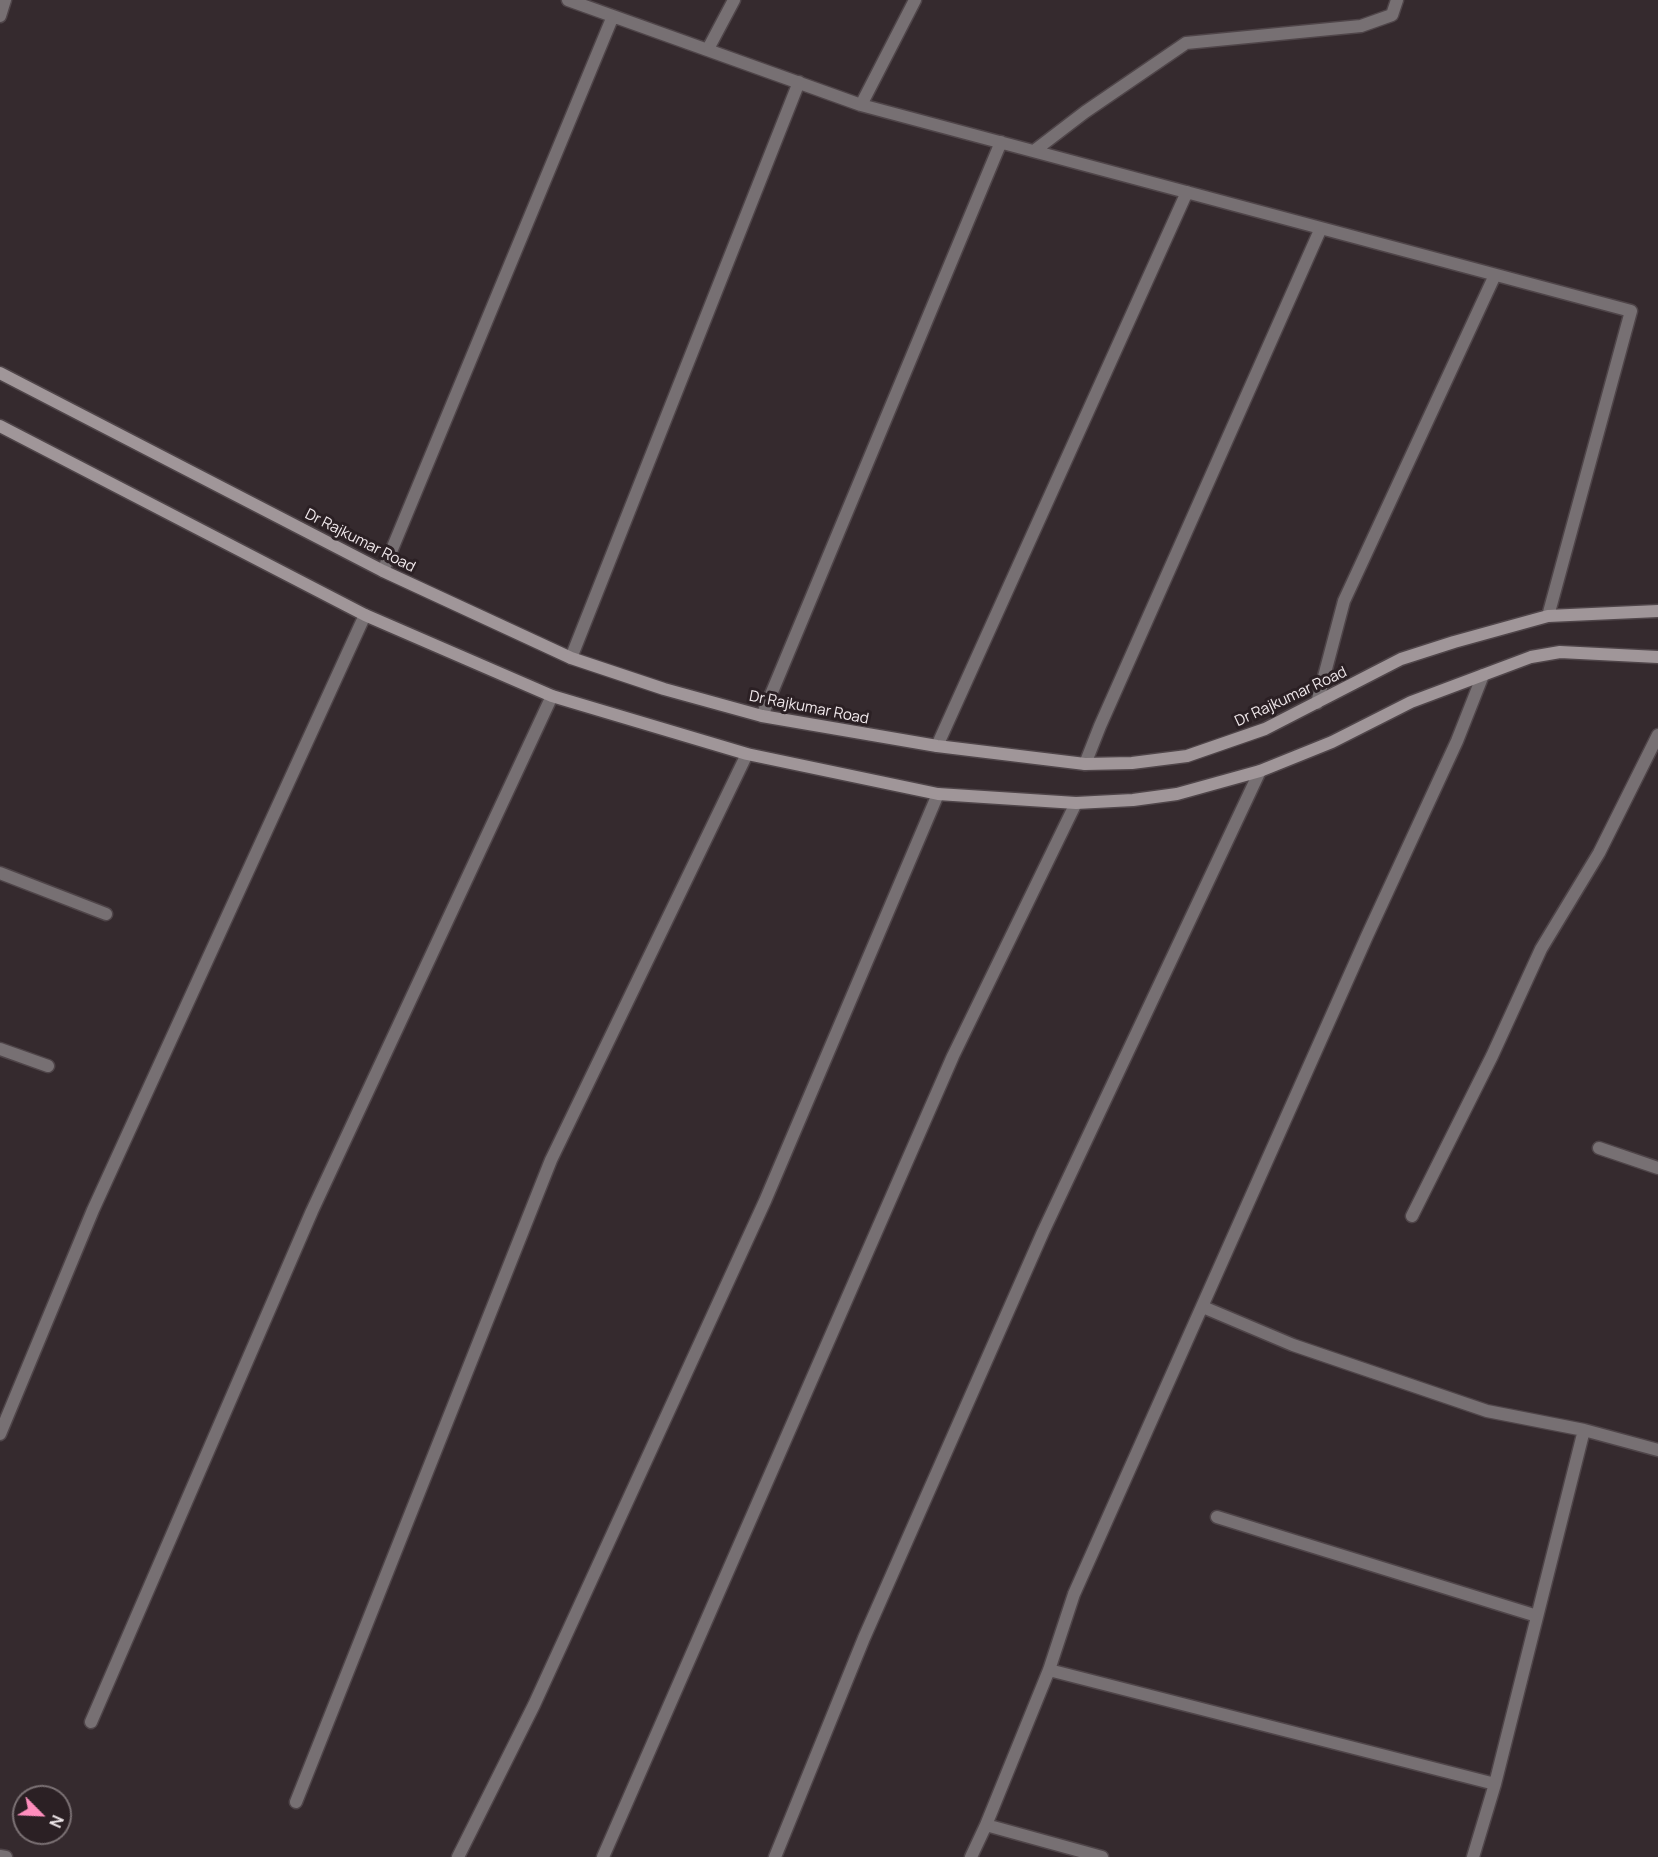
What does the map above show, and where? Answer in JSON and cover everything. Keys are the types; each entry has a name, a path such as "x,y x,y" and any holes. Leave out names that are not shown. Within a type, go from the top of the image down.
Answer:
{"main road":[{"name":"Dr Rajkumar Road","path":"0,373 383,571 571,658 664,689 762,716 937,746 1085,764 1132,763 1187,756 1265,729 1401,659 1454,642 1548,616 1658,611"},
{"path":"0,426 364,615 552,696 747,754 938,794 1076,802 1133,800 1176,794 1260,771 1332,742 1411,702 1531,657 1560,652 1658,657"}],"street":[{"path":"0,16 5,0"},
{"path":"568,0 861,105 1631,311 1548,616"},
{"path":"708,49 734,0"},
{"path":"861,105 915,0"},
{"path":"1034,152 1085,112 1186,43 1361,26 1392,15 1397,0"},
{"path":"383,571 613,16"},
{"path":"571,658 799,82"},
{"path":"762,716 1001,142"},
{"path":"937,746 1187,192"},
{"path":"1085,764 1321,228"},
{"path":"1317,703 1344,601 1495,275"},
{"path":"0,1434 93,1210 364,615"},
{"path":"971,1857 1049,1670 1074,1594 1367,936 1457,741 1483,675"},
{"path":"91,1722 312,1211 552,696"},
{"path":"1412,1216 1492,1056 1541,949 1599,853 1658,735"},
{"path":"296,1802 551,1161 747,754"},
{"path":"775,1857 864,1638 1043,1232 1260,771"},
{"path":"458,1857 534,1706 760,1212 938,794"},
{"path":"603,1857 953,1056 1076,802"},
{"path":"0,873 106,914"},
{"path":"0,1049 48,1066"},
{"path":"1599,1148 1658,1168"},
{"path":"1203,1307 1293,1345 1487,1411 1584,1430 1658,1450"},
{"path":"1473,1857 1495,1784 1584,1430"},
{"path":"1217,1517 1537,1616"},
{"path":"1049,1670 1495,1784"},
{"path":"986,1825 1099,1857"},
{"path":"0,1856 6,1857"}]}
